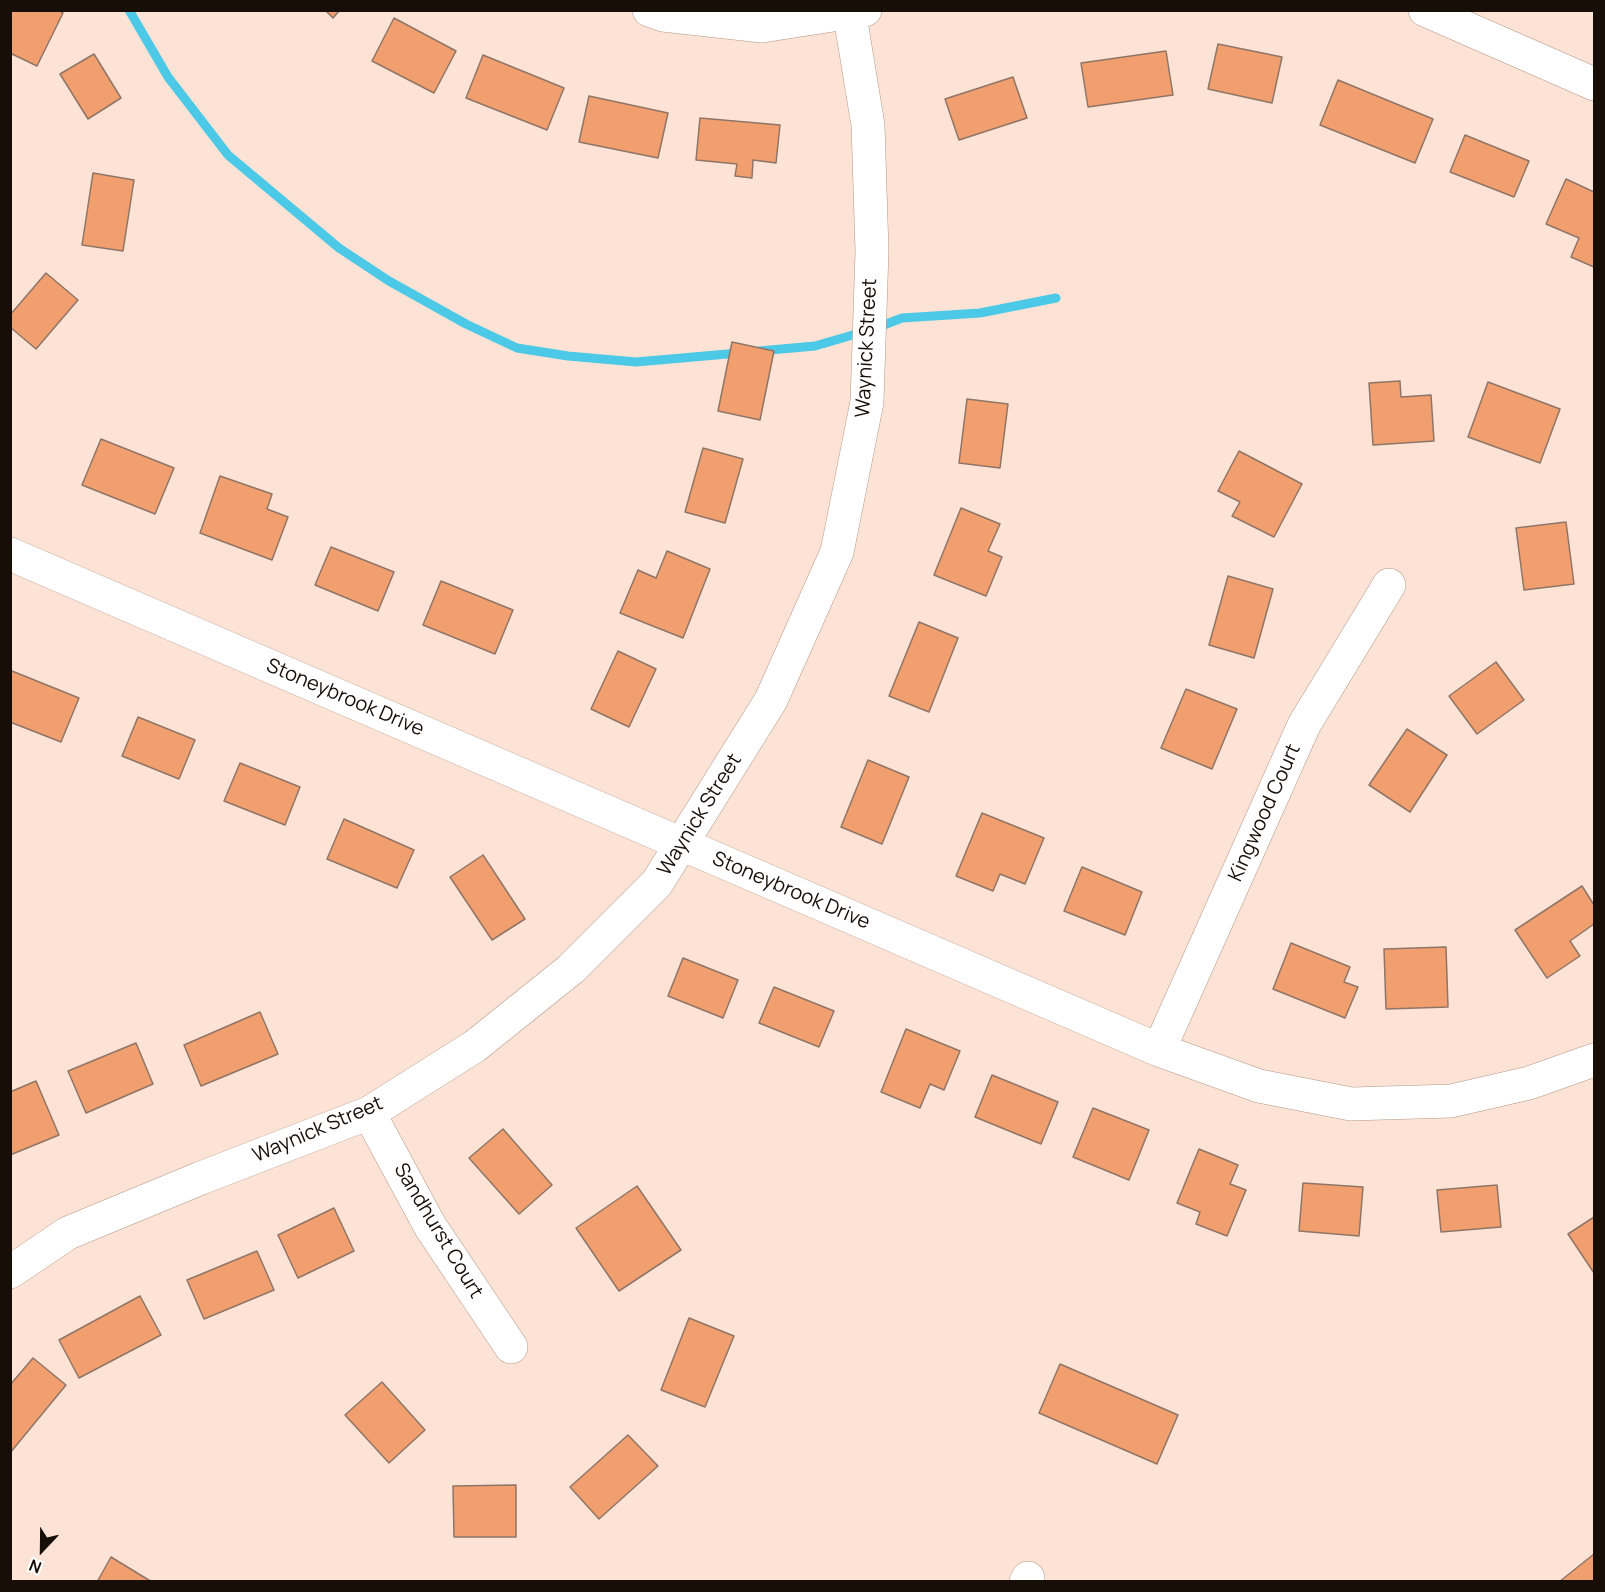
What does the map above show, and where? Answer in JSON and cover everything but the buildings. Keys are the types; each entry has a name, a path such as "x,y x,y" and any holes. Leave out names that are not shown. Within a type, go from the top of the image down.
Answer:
{"street":[{"path":"649,10 663,15 762,26 855,11"},
{"path":"1425,10 1594,84"},
{"name":"Waynick Street","path":"10,1272 68,1233 201,1178 369,1113 475,1046 571,969 657,883 771,700 837,552 840,540 867,402 872,251 868,125 855,11"},
{"name":"Stoneybrook Drive","path":"10,554 1159,1050 1259,1086 1351,1104 1451,1101 1529,1083 1594,1060"},
{"name":"Kingwood Court","path":"1159,1050 1304,725 1389,585"},
{"name":"Sandhurst Court","path":"369,1113 430,1226 511,1347"}],"waterway":[{"path":"129,10 168,77 228,155 339,248 389,281 466,324 517,348 568,356 636,362 739,353"},
{"path":"876,328 902,318 980,313 1056,298"},
{"path":"759,351 815,346 863,332"}]}
